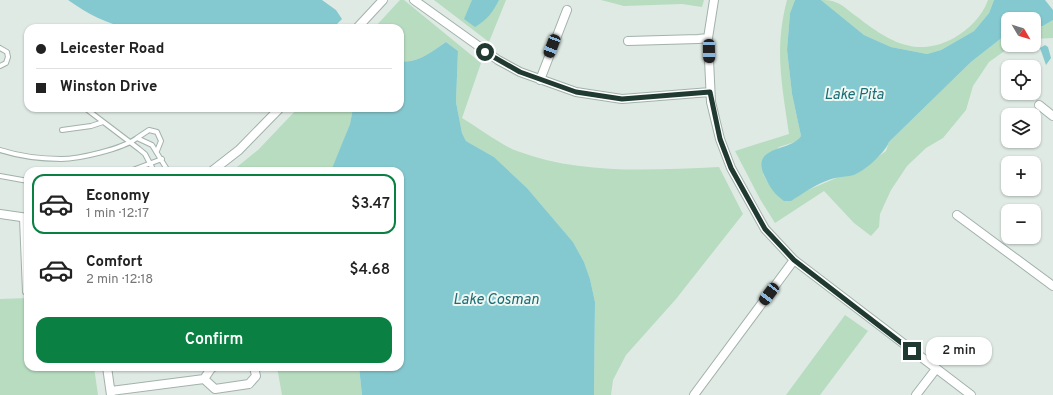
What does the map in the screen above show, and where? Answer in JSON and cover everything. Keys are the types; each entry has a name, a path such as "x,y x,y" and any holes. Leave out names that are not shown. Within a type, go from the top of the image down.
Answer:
{"street":[{"path":"361,24 383,0"},
{"path":"414,0 498,60 540,80 576,92 622,99 710,92"},
{"path":"714,0 708,38 710,92 720,139 731,168 765,229 794,260 970,395"},
{"path":"540,80 567,10"},
{"path":"628,41 708,38"},
{"path":"1039,105 1053,116"},
{"path":"217,167 239,150 276,112"},
{"path":"0,214 24,218"},
{"path":"957,215 1053,286"},
{"path":"694,395 794,260"},
{"path":"916,395 936,369"},
{"path":"108,371 111,393 204,379 209,371"},
{"path":"204,379 215,389 249,384 256,376 255,371"}],"lane":[{"path":"0,48 7,52 8,58 6,63 0,66"},
{"path":"90,112 145,154 152,167"},
{"path":"62,130 91,126 103,122"},
{"path":"0,150 16,155 61,159 108,150 131,142 149,130 157,132 161,141 157,151"},
{"path":"137,138 152,145 166,167"},
{"path":"142,167 162,159"},
{"path":"0,176 24,180"}],"green space":[{"path":"400,0 404,0 481,63 462,118 496,140 517,151 541,159 566,164 616,169 642,170 719,167 743,214 676,299 626,355 613,380 611,395 594,395 595,302 590,279 584,262 573,242 527,188 494,157 466,141 462,133 456,102 458,51 446,42 419,59 404,61 404,24 378,24"},
{"path":"434,0 506,0 489,42"},
{"path":"601,0 704,0 702,7 682,4 624,6"},
{"path":"787,0 795,0 790,13 787,50 792,94 801,136 798,141 779,147 763,174 780,198 808,190 841,176 851,176 886,151 889,142 971,62 1001,38 1001,52 1003,52 989,62 973,86 966,110 943,138 926,148 907,166 891,190 880,214 879,227 871,236 854,223 824,191 775,223 760,199 735,151 789,134 780,67 783,18"},
{"path":"821,0 832,1 840,4 879,33 890,39 914,47 927,47 940,44 954,38 970,27 979,17 988,0 994,0 989,13 974,31 941,50 927,54 891,47 864,35"},
{"path":"1053,20 1053,38 1041,39 1041,26"},
{"path":"294,112 352,112 350,124 334,167 237,167 258,150"},
{"path":"24,298 24,371 95,371 98,395 0,395 0,299"},
{"path":"845,315 868,331 820,395 786,395"},
{"path":"278,371 359,371 362,395 282,395"}],"water":[{"path":"68,0 322,0 336,10 342,19 337,24 113,24 83,10"},
{"path":"472,0 499,0 483,22 475,27 464,19"},
{"name":"Lake Pita","path":"795,0 821,0 864,35 891,47 927,54 941,50 974,31 989,13 994,0 1045,0 1053,10 1053,20 1041,26 1041,12 1001,12 1001,38 971,62 889,142 883,152 867,167 850,176 835,178 821,183 791,201 784,201 770,187 762,167 762,159 773,150 789,145 801,136 792,94 787,50 790,13"},
{"name":"Lake Cosman","path":"446,42 458,51 456,102 462,133 466,141 494,157 527,188 573,242 584,262 590,279 595,302 594,395 362,395 359,371 404,371 404,167 333,167 350,124 352,112 404,112 404,61 413,61 430,53"},
{"path":"1045,45 1048,47 1051,58 1046,65 1041,51 1041,47"}],"route":[{"path":"485,52 520,72 576,92 622,99 710,92 720,139 731,168 750,205 765,229 794,260 912,351"}]}
